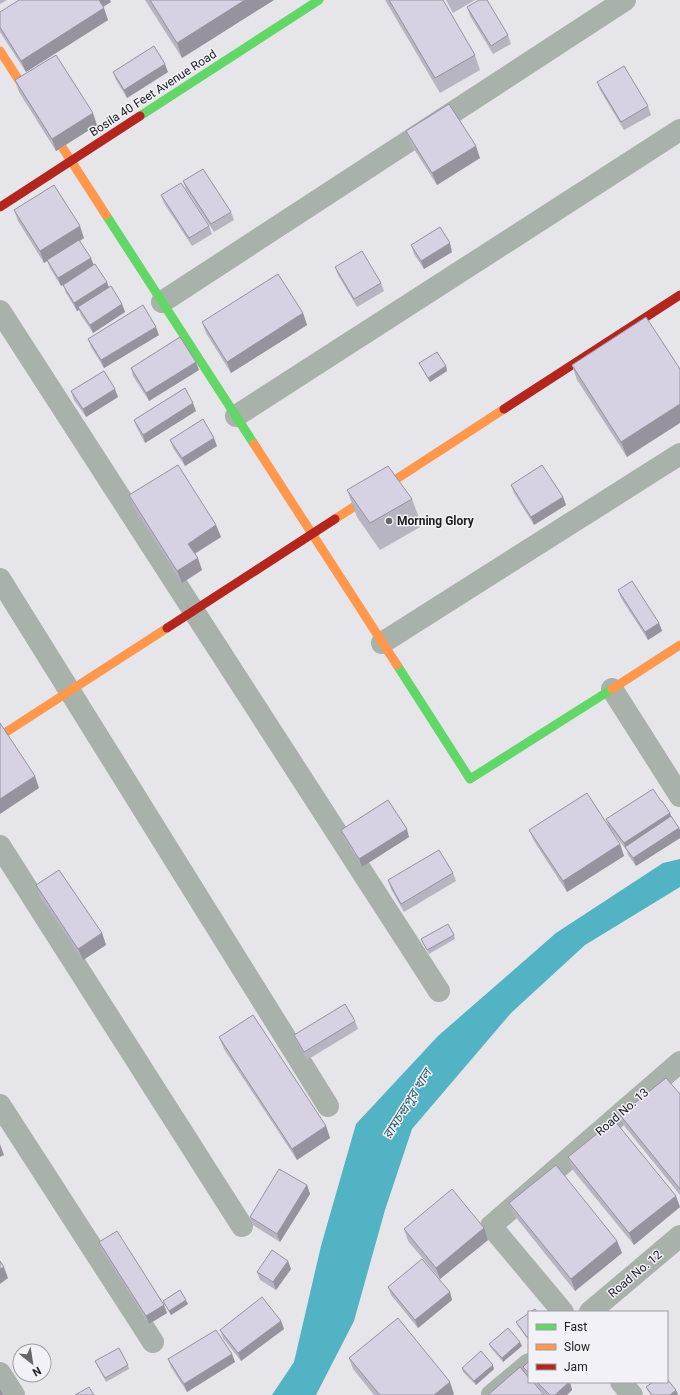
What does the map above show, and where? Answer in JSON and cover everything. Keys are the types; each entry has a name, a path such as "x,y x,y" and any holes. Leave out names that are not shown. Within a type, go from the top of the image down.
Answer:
{"street":[{"name":"Bosila 40 Feet Avenue Road","path":"0,207 319,0"},
{"path":"162,302 625,0"},
{"path":"0,51 470,779 680,645"},
{"path":"236,416 680,130"},
{"path":"0,736 680,295"},
{"path":"0,311 439,991"},
{"path":"382,643 680,454"},
{"path":"0,579 328,1106"},
{"path":"612,689 680,796"},
{"path":"0,846 242,1226"},
{"name":"Road No. 13","path":"562,1311 491,1226 680,1062"},
{"path":"0,1105 153,1342"},
{"name":"Road No. 12","path":"591,1311 680,1236"},
{"path":"492,1395 528,1365"},
{"path":"0,1373 14,1395"},
{"path":"622,1383 632,1395"}],"water":[{"name":"রামচন্দ্রপুর খাল","path":"680,859 680,887 585,945 511,1013 412,1129 385,1210 354,1321 316,1395 272,1395 294,1362 321,1246 356,1124 438,1036 556,933 663,863"}],"building":[{"path":"19,0 99,0 104,8 21,61 0,27 0,12"},
{"path":"150,0 245,0 177,43"},
{"path":"389,0 443,0 475,55 435,78"},
{"path":"479,0 487,0 508,35 491,46 467,7"},
{"path":"154,46 165,64 124,90 113,72"},
{"path":"56,55 93,113 52,139 15,80"},
{"path":"624,66 648,106 621,122 597,82"},
{"path":"449,104 476,146 432,173 406,131"},
{"path":"203,169 231,212 211,224 183,181"},
{"path":"181,183 209,226 189,238 161,195"},
{"path":"54,185 80,226 40,251 14,210"},
{"path":"440,227 450,243 421,261 411,245"},
{"path":"79,240 91,258 58,278 47,260"},
{"path":"362,251 381,283 354,299 335,267"},
{"path":"95,264 107,282 74,303 63,285"},
{"path":"278,274 303,313 227,362 202,322"},
{"path":"111,286 122,304 90,325 78,307"},
{"path":"143,305 156,327 101,360 88,339"},
{"path":"646,317 680,369 680,404 621,442 572,365"},
{"path":"180,337 196,362 146,393 131,368"},
{"path":"437,352 446,366 428,378 419,363"},
{"path":"104,371 115,389 83,409 71,391"},
{"path":"185,388 193,403 143,435 134,420"},
{"path":"203,419 214,438 182,458 170,440"},
{"path":"178,465 216,525 188,544 198,558 177,571 129,495"},
{"path":"542,465 563,497 531,517 511,485"},
{"path":"388,466 412,499 370,523 347,490"},
{"path":"632,581 659,623 645,632 618,590"},
{"path":"0,723 35,776 0,799"},
{"path":"653,789 670,813 624,843 606,819"},
{"path":"587,793 620,844 563,881 529,830"},
{"path":"388,800 407,829 359,859 341,830"},
{"path":"671,816 679,828 633,858 625,847"},
{"path":"439,850 453,873 401,904 388,880"},
{"path":"59,870 102,933 78,949 36,885"},
{"path":"448,924 454,935 427,950 421,939"},
{"path":"345,1004 355,1021 304,1052 294,1035"},
{"path":"253,1015 326,1126 292,1149 219,1037"},
{"path":"666,1078 680,1094 680,1189 620,1115"},
{"path":"614,1120 676,1196 629,1233 568,1157"},
{"path":"556,1165 617,1241 571,1279 509,1203"},
{"path":"279,1169 307,1185 277,1234 250,1217"},
{"path":"452,1189 484,1228 436,1268 404,1229"},
{"path":"117,1231 164,1305 146,1316 99,1242"},
{"path":"272,1250 288,1261 273,1282 257,1272"},
{"path":"422,1259 450,1292 415,1320 388,1287"},
{"path":"0,1261 4,1267 0,1269"},
{"path":"180,1290 186,1300 169,1311 163,1301"},
{"path":"262,1297 281,1321 238,1353 220,1330"},
{"path":"528,1314 527,1337 516,1322"},
{"path":"398,1318 450,1382 434,1395 380,1395 349,1358"},
{"path":"508,1328 520,1342 502,1358 489,1344"},
{"path":"216,1330 232,1354 184,1384 168,1359"},
{"path":"119,1348 128,1365 105,1378 95,1361"},
{"path":"481,1351 493,1365 474,1381 462,1368"},
{"path":"528,1362 528,1372 523,1367"},
{"path":"520,1367 528,1377 528,1383 534,1383 544,1395 488,1395"},
{"path":"668,1380 676,1390 670,1395 652,1395 646,1387 652,1383 668,1383"},
{"path":"538,1383 568,1383 555,1395 550,1395"},
{"path":"89,1387 94,1395 75,1395"}],"traffic: fast":[{"path":"140,116 319,0"},
{"path":"106,215 254,444"},
{"path":"397,665 470,779 612,689"}],"traffic: slow":[{"path":"0,51 106,215"},
{"path":"335,519 504,409"},
{"path":"254,444 397,665"},
{"path":"0,736 167,628"},
{"path":"612,689 680,645"}],"traffic: jam":[{"path":"0,207 140,116"},
{"path":"504,409 680,295"},
{"path":"167,628 335,519"}],"place":[{"name":"Morning Glory","path":"389,521"}]}
